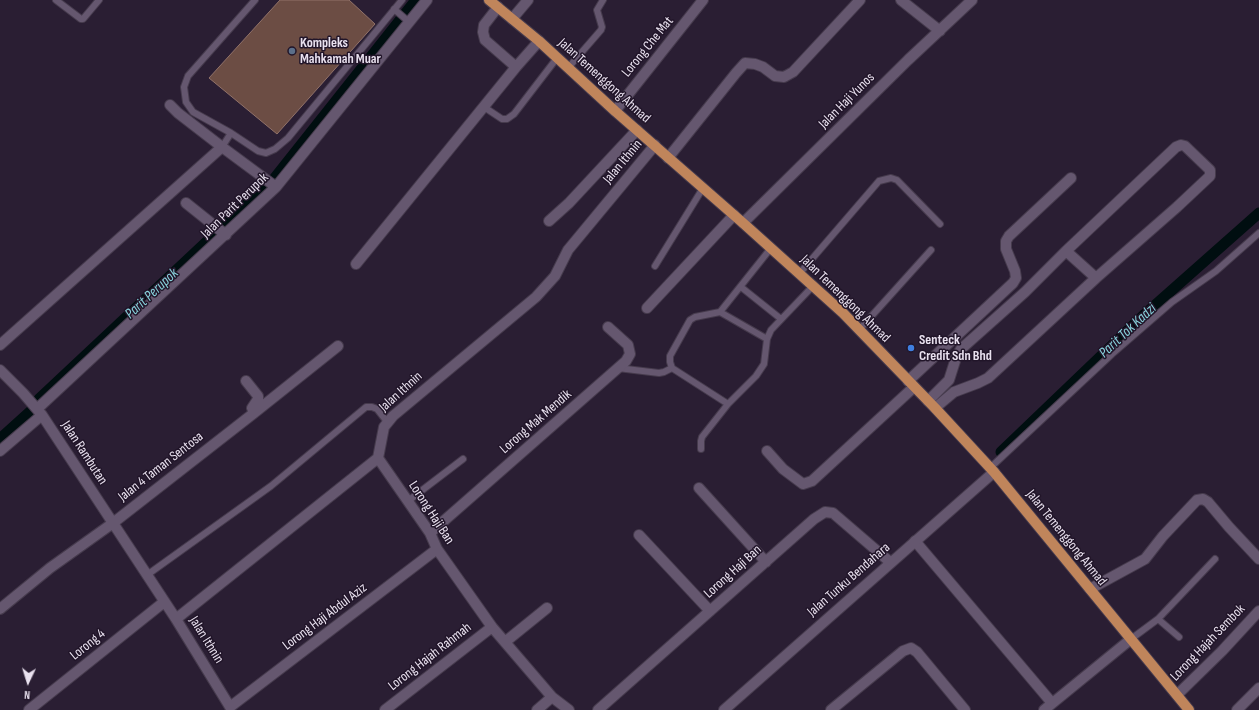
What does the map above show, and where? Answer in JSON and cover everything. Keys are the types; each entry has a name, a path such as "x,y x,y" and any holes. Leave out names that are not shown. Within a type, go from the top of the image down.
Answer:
{"main road":[{"name":"Jalan Temenggong Ahmad","path":"489,0 538,41 668,158 744,223 843,313 992,470 1189,710"}],"street":[{"name":"Jalan Parit Perupok","path":"0,452 276,187 426,0"},
{"path":"512,19 528,0"},
{"name":"Lorong Che Mat","path":"615,111 703,0"},
{"path":"668,158 745,63 764,67 775,76 784,77 793,72 860,0"},
{"path":"901,0 940,31"},
{"name":"Jalan Haji Yunos","path":"744,223 908,60 972,0"},
{"path":"498,7 484,25 484,40 516,67"},
{"path":"356,264 538,41"},
{"path":"170,106 276,187"},
{"path":"549,221 569,203 637,130"},
{"path":"1181,145 1185,146 1210,170 1210,176 1177,207 1096,278 988,378 954,392 931,405 949,380 956,358 962,349 1025,292 1176,147 1181,145"},
{"name":"Jalan Ithnin","path":"229,709 176,619 378,458 384,427 393,416 536,297 555,276 568,250 655,146"},
{"path":"0,345 222,147"},
{"path":"767,451 783,469 803,484 812,481 1013,283 1016,278 1015,271 1006,249 1006,241 1009,236 1071,178"},
{"path":"186,203 226,234"},
{"path":"647,308 734,215"},
{"path":"1066,251 1096,278"},
{"name":"Lorong Mak Mendik","path":"430,533 626,361 630,354 628,345 608,326"},
{"name":"Jalan 4 Taman Sentosa","path":"0,609 50,568 113,523 338,346"},
{"name":"Jalan Rambutan","path":"0,370 40,412 176,619"},
{"path":"246,381 258,396 258,399 252,408 254,413"},
{"name":"Lorong Haji Ban","path":"378,458 430,533 437,549 492,627 552,697 569,710"},
{"name":"Jalan Tunku Bendahara","path":"724,710 915,541 992,470"},
{"path":"699,488 766,562"},
{"path":"1090,590 1144,559 1163,536 1198,500 1203,499 1208,502 1229,528 1259,559"},
{"name":"Lorong Haji Ban","path":"598,710 814,519 825,512 832,513 890,562"},
{"path":"638,535 710,611"},
{"path":"915,541 1048,707 1131,639"},
{"name":"Lorong Haji Abdul Aziz","path":"229,709 437,549"},
{"name":"Lorong 4","path":"30,710 164,602"},
{"path":"505,642 547,608"},
{"name":"Lorong Hajah Sembok","path":"1177,695 1222,651 1259,611"},
{"name":"Lorong Hajah Rahmah","path":"386,710 492,627"},
{"path":"831,710 903,650 911,648 917,652 965,710"},
{"path":"1237,710 1259,688"},
{"path":"537,710 552,697"}],"lane":[{"path":"56,0 83,19 99,0"},
{"path":"255,0 188,76 184,87 186,102 194,112 232,133 258,151 266,153 275,149 288,138 402,0"},
{"path":"568,68 601,30 602,27 597,10 603,0"},
{"path":"394,9 409,22"},
{"path":"484,107 502,119 507,120 514,114 557,58"},
{"path":"222,147 232,133"},
{"path":"799,274 879,181 891,178 898,180 940,224"},
{"path":"655,266 703,188"},
{"path":"992,470 1112,354 1166,307 1216,271 1259,232"},
{"path":"728,404 672,368 670,356 690,320 695,317 720,312 771,248"},
{"path":"859,330 931,250"},
{"path":"741,286 781,320"},
{"path":"701,450 702,437 728,404 756,376 764,364 766,339 771,330 813,286"},
{"path":"720,312 766,339"},
{"path":"618,368 660,373 672,368"},
{"path":"147,575 271,486 366,407 377,409 388,423"},
{"path":"408,501 463,459"},
{"path":"1131,639 1158,619 1214,559"},
{"path":"1158,619 1180,638"}],"building":[{"name":"Kompleks Mahkamah Muar","path":"280,0 349,0 375,24 277,134 209,78"}],"waterway":[{"name":"Parit Perupok","path":"274,179 416,0"},
{"name":"Parit Perupok","path":"39,399 264,188"},
{"name":"Parit Tok Kadzi","path":"1001,452 1145,314 1259,213"},
{"name":"Parit Perupok","path":"0,439 33,409"}],"place":[{"name":"Kompleks Mahkamah Muar","path":"292,51"},
{"name":"Senteck Credit Sdn Bhd","path":"911,348"}]}
